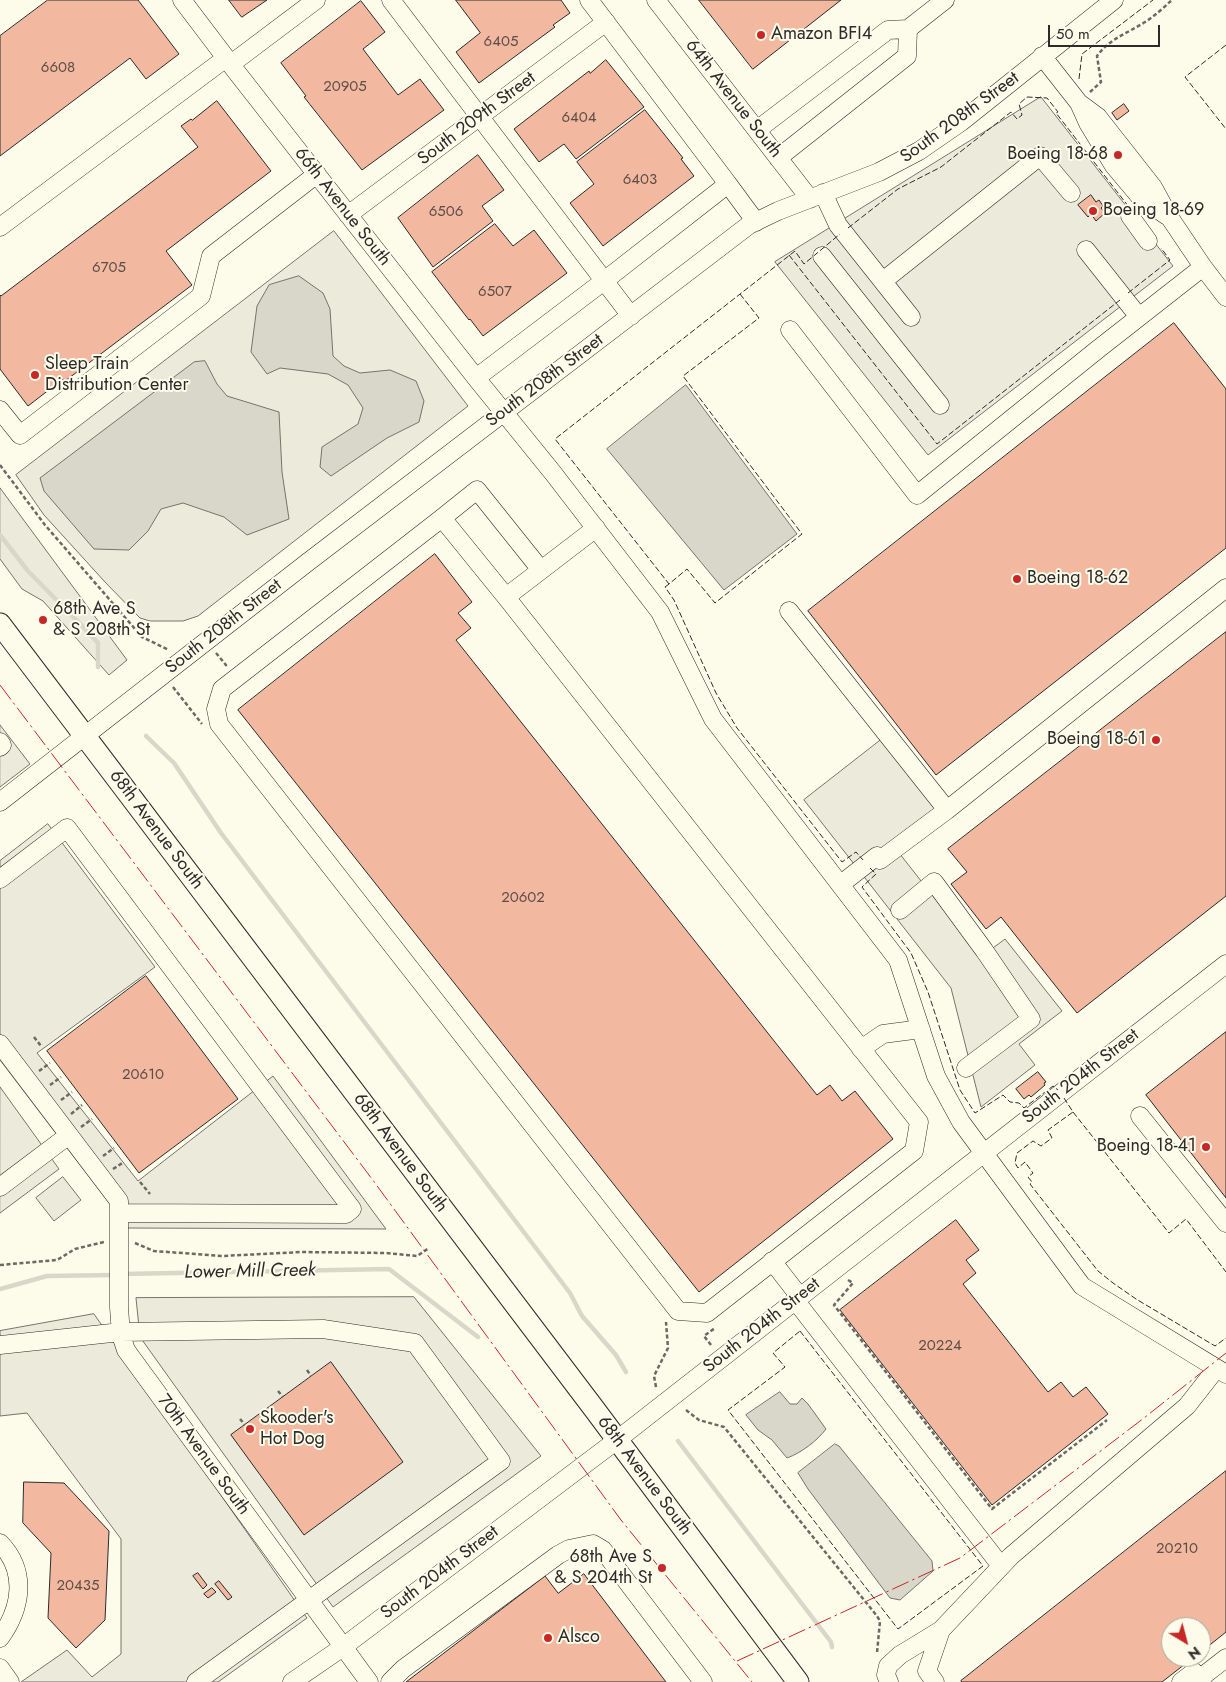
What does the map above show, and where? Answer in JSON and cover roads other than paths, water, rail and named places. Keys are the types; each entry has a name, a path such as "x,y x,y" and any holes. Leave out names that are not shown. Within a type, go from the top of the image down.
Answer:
{"main road":[{"name":"68th Avenue South","path":"0,624 798,1682"}],"street":[{"name":"66th Avenue South","path":"182,0 348,215 553,473 660,612 713,719 898,960 936,1076 962,1122 1082,1286 1221,1372"},
{"path":"0,227 228,61 316,0"},
{"path":"391,0 631,316"},
{"path":"589,0 756,222"},
{"name":"64th Avenue South","path":"656,0 778,158 817,196 911,317"},
{"path":"757,130 888,30 908,29 945,0"},
{"name":"South 208th Street","path":"0,802 308,562 749,225 778,211 900,163 960,122 1114,0"},
{"name":"South 209th Street","path":"348,215 606,22"},
{"path":"778,158 907,56 908,29"},
{"path":"1042,56 1083,99 1152,187 1170,218 1226,297"},
{"path":"883,281 1040,156 1071,193"},
{"path":"0,410 20,435 200,296 211,256 316,174"},
{"path":"476,378 728,184"},
{"path":"1130,216 1148,241"},
{"path":"1086,250 1139,317"},
{"path":"822,256 940,405"},
{"path":"790,330 917,495 1203,267"},
{"path":"442,518 919,1122 914,1151 707,1313 678,1311 219,724 216,709 222,689 476,490 540,570"},
{"path":"506,597 596,528"},
{"path":"841,884 947,810 1226,588"},
{"path":"789,611 947,810"},
{"path":"0,742 2,745 0,747"},
{"path":"0,879 67,828 352,1208 346,1214 119,1207 74,1131 0,1044"},
{"path":"900,910 934,882 984,950 1031,1019 966,1068"},
{"name":"South 204th Street","path":"292,1682 343,1647 617,1440 1226,964"},
{"path":"861,1049 882,1034 920,1030"},
{"path":"1140,1116 1226,1223"},
{"path":"0,1187 74,1131"},
{"name":"70th Avenue South","path":"119,1207 112,1238 120,1332 126,1350 369,1682"},
{"path":"772,1262 797,1299 1001,1566"},
{"path":"0,1345 120,1332 329,1329 415,1343 501,1461 196,1682"},
{"path":"889,1682 886,1676 888,1666 900,1655 941,1630 1011,1556 1187,1406 1221,1372"},
{"path":"0,1543 13,1562 18,1578 19,1594 16,1610 10,1625 0,1638"},
{"path":"390,1682 403,1669 558,1555 568,1549 593,1544 602,1550 703,1682"},
{"path":"935,1682 927,1671 941,1630"},
{"path":"1181,1682 1194,1672 1200,1680 1226,1658"},
{"path":"0,1668 10,1682"}],"waterway":[{"path":"0,535 28,571 98,643 98,667"},
{"path":"146,736 174,763 221,833 570,1293 582,1316 616,1355 626,1372"},
{"name":"Lower Mill Creek","path":"122,1274 389,1269 478,1337"},
{"name":"Lower Mill Creek","path":"0,1289 47,1276 114,1275"},
{"path":"678,1441 831,1642 832,1647"}],"place":[{"name":"Amazon BFI4","path":"761,35"},
{"name":"Boeing 18-68","path":"1118,155"},
{"name":"Boeing 18-69","path":"1093,211"},
{"name":"Sleep Train Distribution Center","path":"35,375"},
{"name":"Boeing 18-62","path":"1017,579"},
{"name":"68th Ave S & S 208th St","path":"43,620"},
{"name":"Boeing 18-61","path":"1156,740"},
{"name":"Boeing 18-41","path":"1206,1147"},
{"name":"Skooder's Hot Dog","path":"250,1429"},
{"name":"68th Ave S & S 204th St","path":"662,1568"},
{"name":"Alsco","path":"548,1638"}]}
